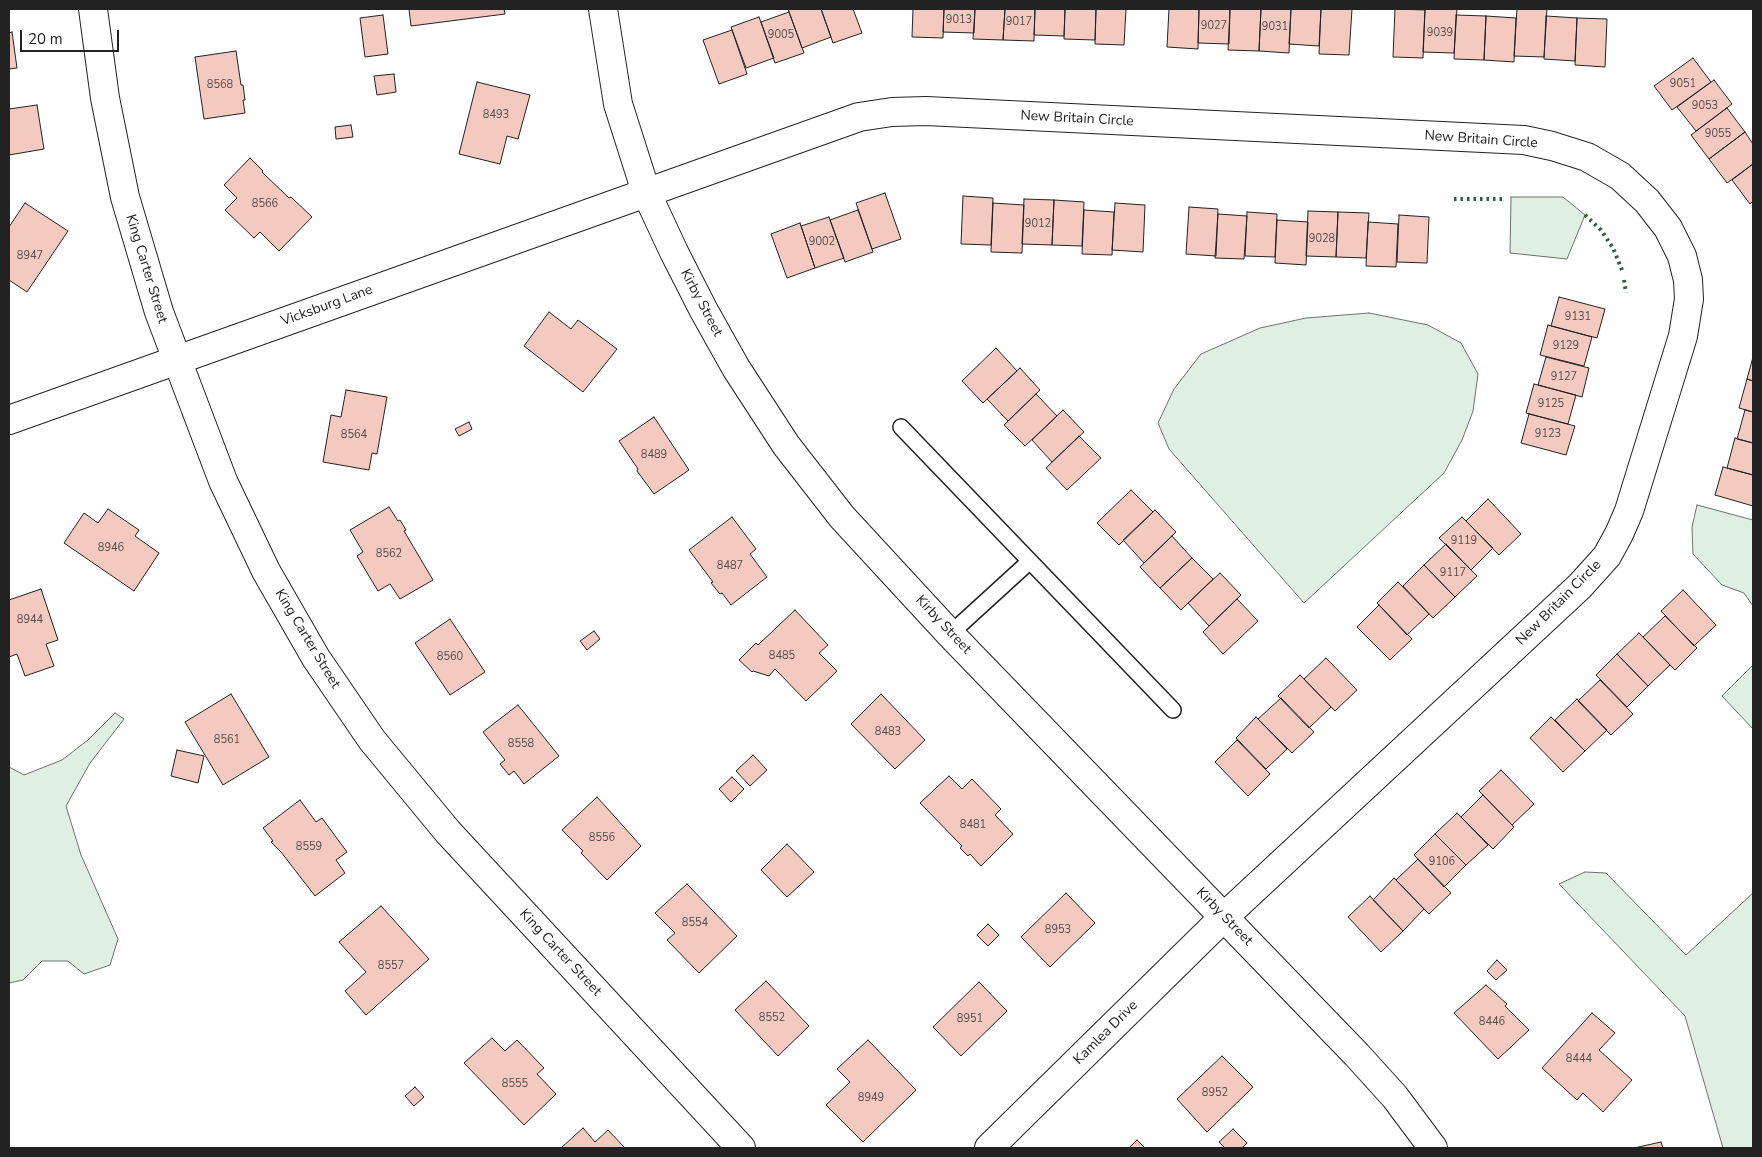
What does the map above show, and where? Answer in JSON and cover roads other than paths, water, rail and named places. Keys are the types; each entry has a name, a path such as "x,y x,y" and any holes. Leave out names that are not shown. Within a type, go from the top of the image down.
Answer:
{"street":[{"name":"King Carter Street","path":"94,9 104,98 125,197 159,312 223,481 266,571 316,658 372,740 448,832 741,1148"},
{"name":"Kirby Street","path":"603,9 618,104 646,192 703,309 736,368 786,445 842,517 950,634 1358,1054 1395,1097 1434,1148"},
{"name":"New Britain Circle","path":"646,192 859,117 892,112 926,111 1524,140 1552,146 1587,157 1620,176 1647,201 1668,228 1682,256 1688,280 1689,299 1683,336 1629,511 1607,556 1574,593 1224,917"},
{"name":"Vicksburg Lane","path":"9,420 646,192"},
{"name":"Kamlea Drive","path":"989,1148 1224,917"}],"lane":[{"path":"901,427 1173,710"},
{"path":"950,634 1030,561"}]}
